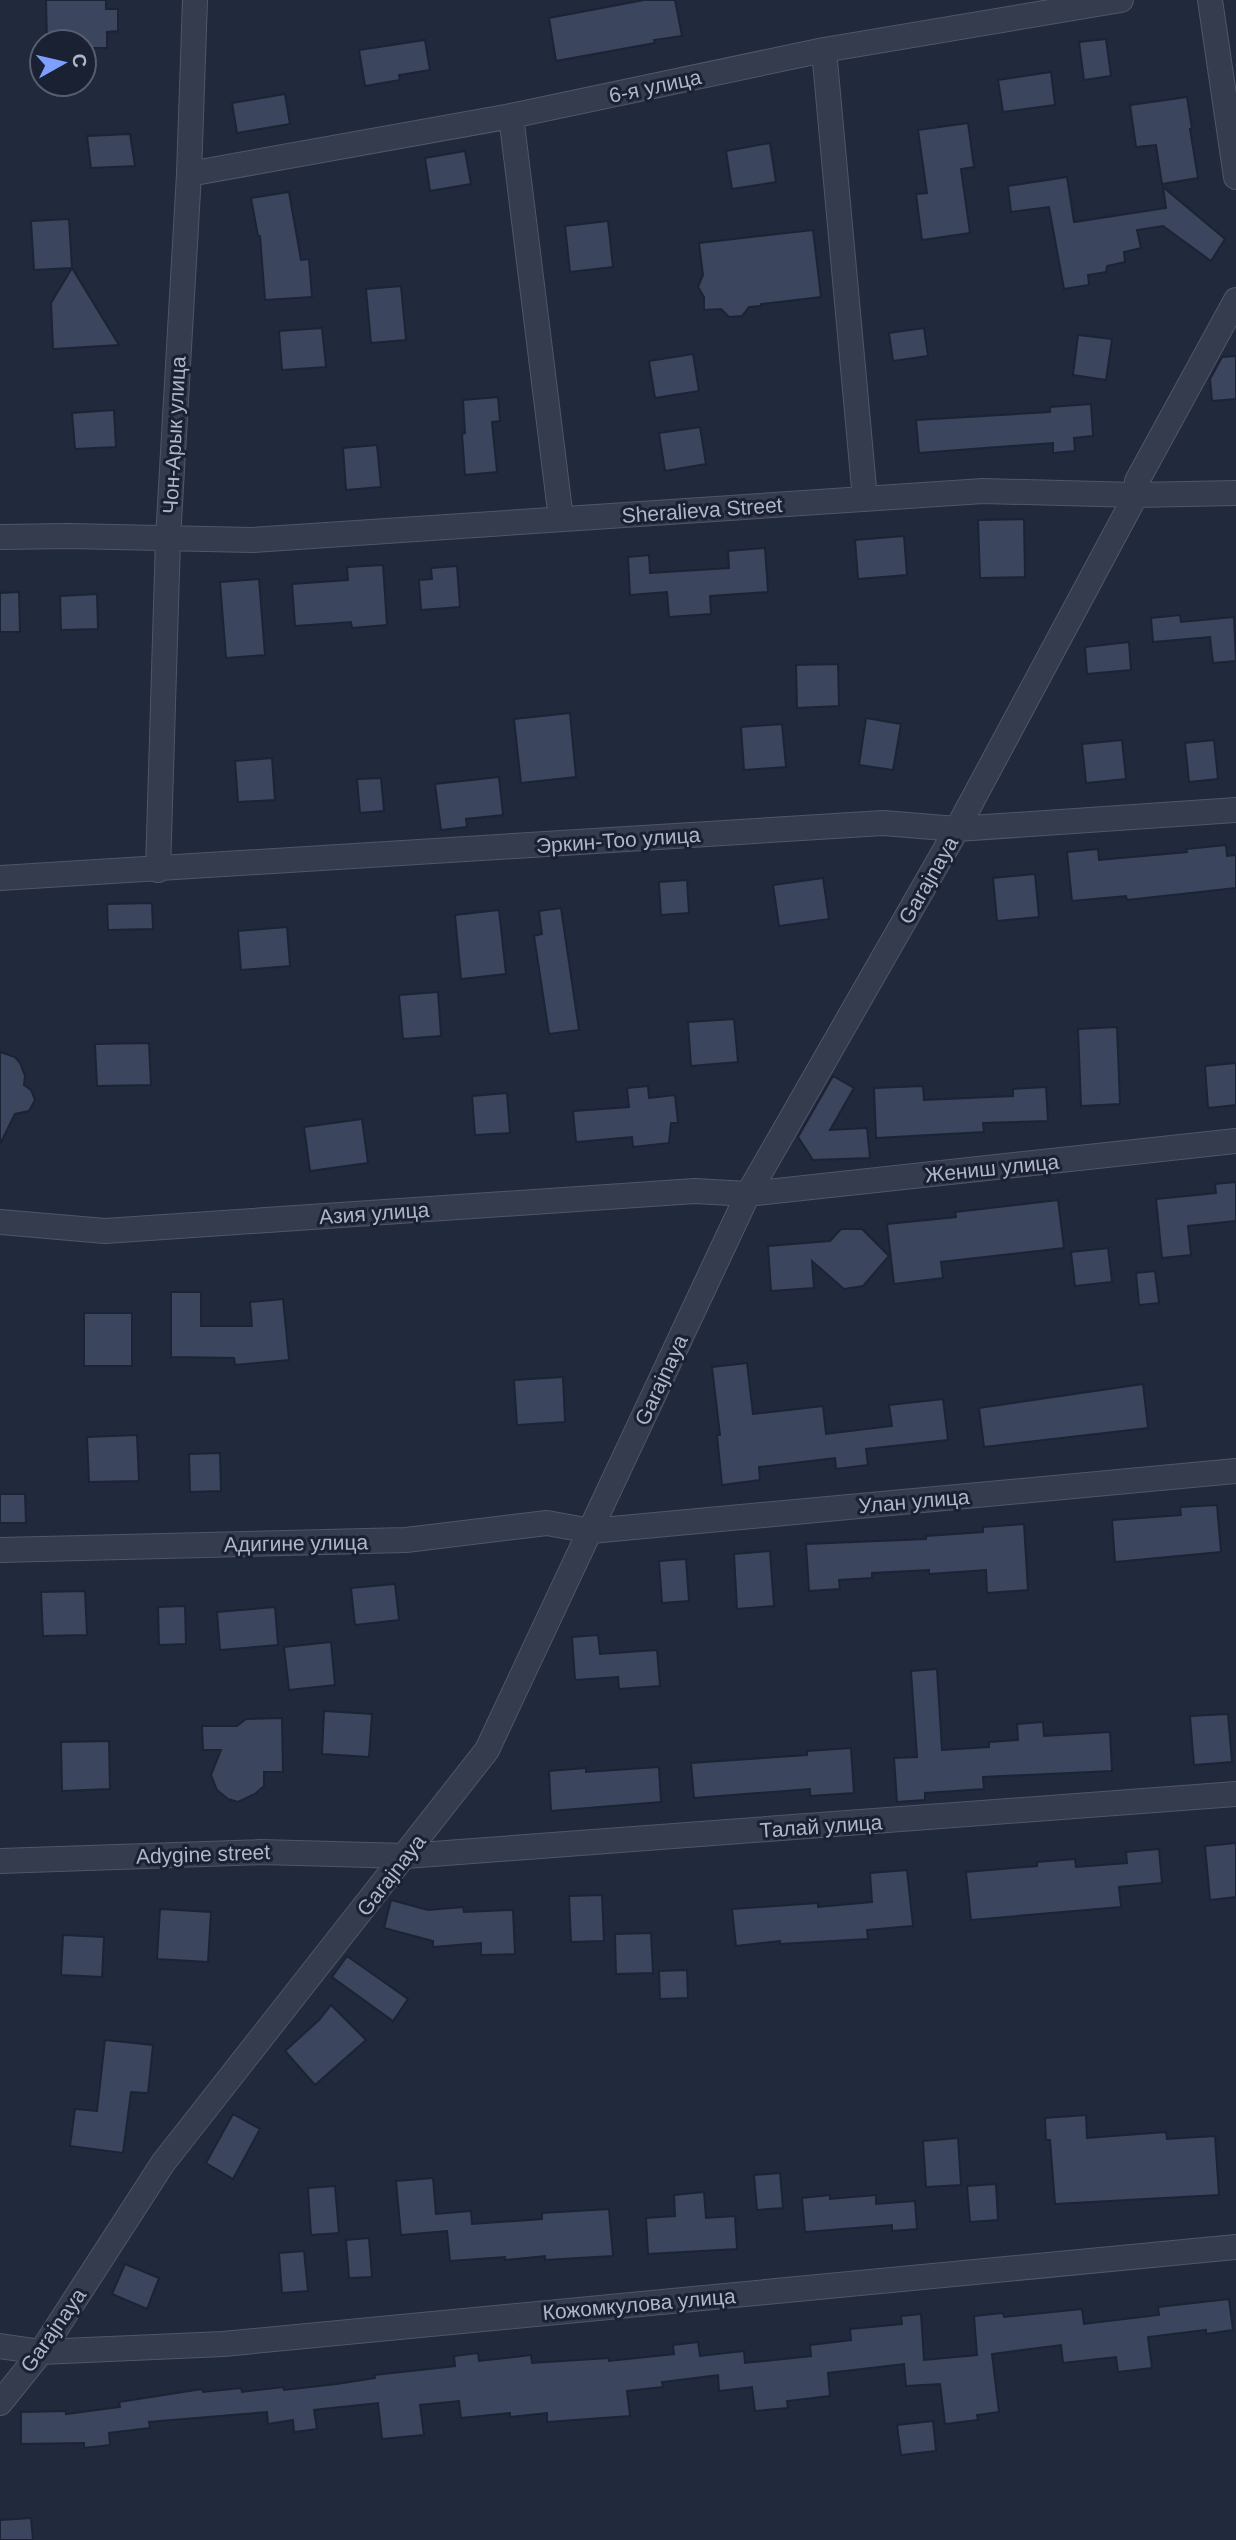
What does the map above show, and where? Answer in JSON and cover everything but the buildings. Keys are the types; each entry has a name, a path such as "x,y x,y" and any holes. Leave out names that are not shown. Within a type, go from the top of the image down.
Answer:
{"street":[{"name":"Чон-Арык улица","path":"158,870 168,539 189,174 195,0"},
{"name":"6-я улица","path":"189,174 511,116 824,50 1121,0"},
{"path":"1210,0 1236,177"},
{"path":"824,50 865,499"},
{"path":"511,116 561,519"},
{"name":"Garajnaya","path":"0,2403 41,2352 163,2163 487,1750 748,1194 957,829 1136,495 1138,481 1236,300"},
{"name":"Sheralieva Street","path":"0,537 252,540 309,538 983,491 1136,495 1236,492"},
{"name":"Эркин-Тоо улица","path":"0,878 883,823 957,829 1236,810"},
{"name":"Жениш улица","path":"748,1194 1236,1141"},
{"name":"Азия улица","path":"0,1222 105,1231 695,1191 748,1194"},
{"name":"Улан улица","path":"591,1531 1236,1471"},
{"name":"Адигине улица","path":"0,1550 406,1540 547,1523 591,1531"},
{"name":"Талай улица","path":"406,1856 1236,1794"},
{"name":"Adygine street","path":"0,1861 260,1852 406,1856"},
{"name":"Кожомкулова улица","path":"0,2346 41,2352 223,2344 1236,2247"}]}
